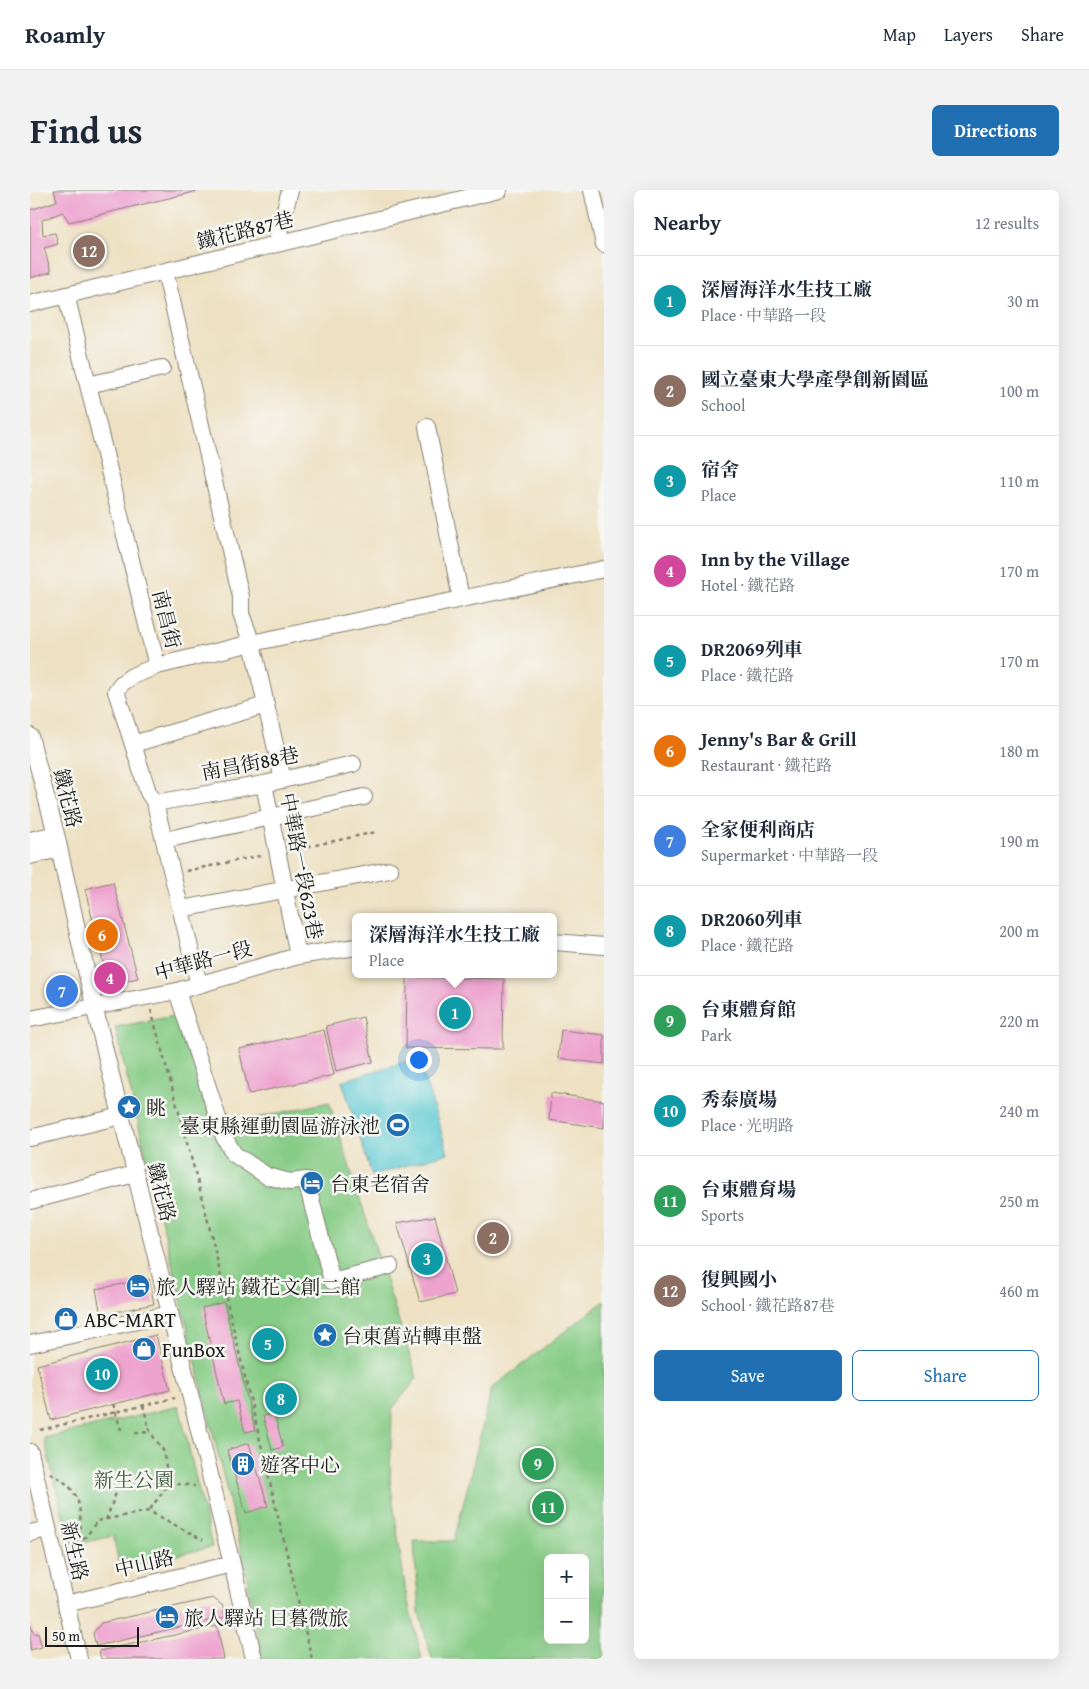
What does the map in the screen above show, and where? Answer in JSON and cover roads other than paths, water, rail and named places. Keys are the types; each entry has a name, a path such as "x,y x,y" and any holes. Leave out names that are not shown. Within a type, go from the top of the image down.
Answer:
{"street":[{"path":"276,244 290,190"},
{"name":"鐵花路87巷","path":"30,304 276,244 472,193 499,190"},
{"path":"592,190 604,244"},
{"path":"164,271 241,597 242,614 252,643 283,780"},
{"name":"南昌街","path":"66,295 157,666 132,676 121,684 116,691 148,792 155,803 199,985"},
{"path":"88,385 162,368"},
{"path":"427,427 461,599"},
{"path":"157,666 252,643 604,569"},
{"path":"133,744 266,705"},
{"name":"鐵花路","path":"30,736 254,1659"},
{"name":"南昌街88巷","path":"155,803 264,784 353,764"},
{"name":"中華路一段623巷","path":"264,784 298,956"},
{"path":"164,840 364,797"},
{"path":"30,840 57,841"},
{"path":"30,856 57,841"},
{"path":"181,909 390,870"},
{"path":"557,942 604,946"},
{"name":"中華路一段","path":"30,1019 177,991 298,956 352,948"},
{"path":"177,991 224,1137 234,1154 267,1176 290,1182 306,1180 332,1281 390,1266"},
{"path":"30,1138 121,1116"},
{"path":"30,1201 136,1174"},
{"path":"30,1344 170,1314"},
{"name":"新生路","path":"30,1452 78,1659"},
{"path":"30,1533 48,1529"},
{"name":"中山路","path":"66,1604 232,1564"}],"water":[{"name":"臺東縣運動園區游泳池","path":"418,1058 448,1153 372,1176 342,1081"}],"place":[{"name":"復興國小","path":"89,251"},
{"name":"Jenny's Bar & Grill","path":"102,935"},
{"name":"Inn by the Village","path":"110,978"},
{"name":"全家便利商店","path":"62,991"},
{"name":"深層海洋水生技工廠","path":"455,1013"},
{"name":"眺","path":"129,1107"},
{"name":"臺東縣運動園區游泳池","path":"398,1125"},
{"name":"台東老宿舍","path":"312,1183"},
{"name":"國立臺東大學產學創新園區","path":"493,1238"},
{"name":"宿舍","path":"427,1259"},
{"name":"旅人驛站 鐵花文創二館","path":"138,1286"},
{"name":"ABC-MART","path":"66,1319"},
{"name":"台東舊站轉車盤","path":"325,1335"},
{"name":"DR2069列車","path":"268,1344"},
{"name":"FunBox","path":"144,1349"},
{"name":"秀泰廣場","path":"102,1374"},
{"name":"DR2060列車","path":"281,1399"},
{"name":"遊客中心","path":"243,1464"},
{"name":"台東體育館","path":"538,1464"},
{"name":"台東體育場","path":"548,1507"},
{"name":"旅人驛站 日暮微旅","path":"167,1617"}],"park label":[{"name":"新生公園","path":"134,1479"}]}
